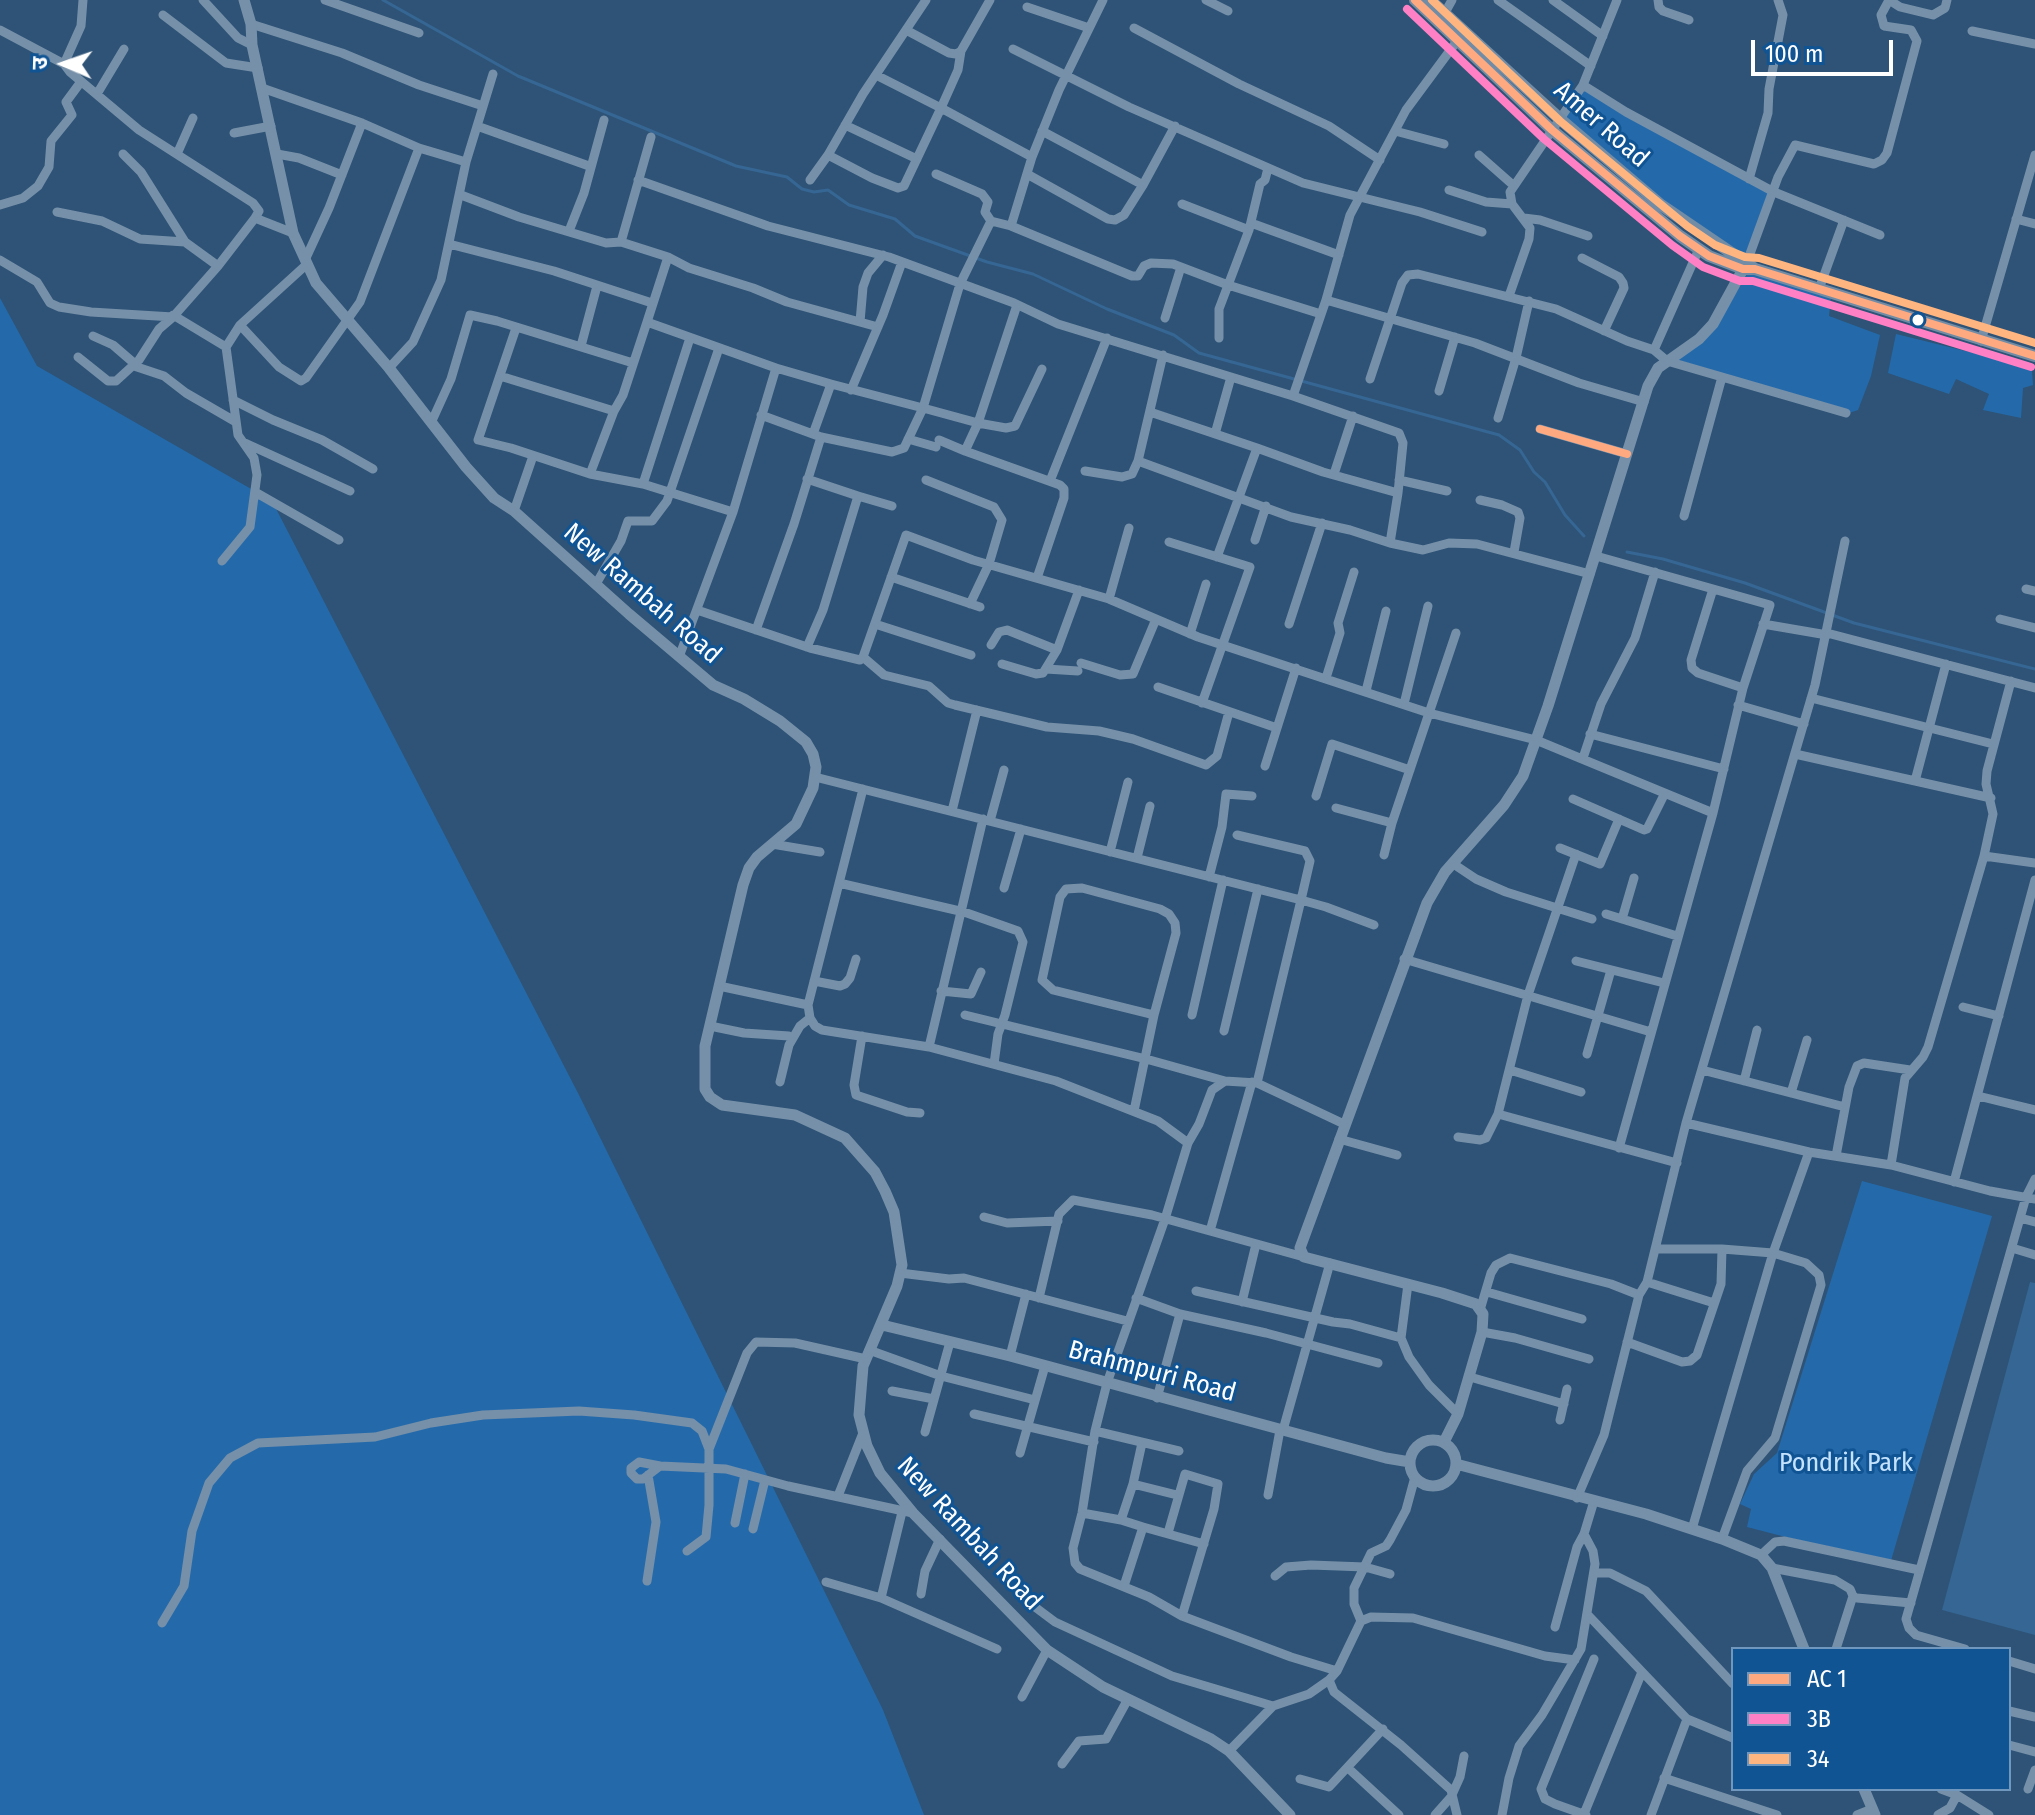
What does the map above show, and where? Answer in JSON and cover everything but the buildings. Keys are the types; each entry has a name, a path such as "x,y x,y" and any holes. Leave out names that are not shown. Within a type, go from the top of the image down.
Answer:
{"main road":[{"name":"Amer Road","path":"1415,0 1442,19 1556,124 1748,267"},
{"name":"Amer Road","path":"1430,0 1457,41 1699,249 1725,263 1748,267 2035,356"}],"street":[{"path":"64,64 81,26 83,0"},
{"path":"203,0 238,38 252,45"},
{"name":"New Rambah Road","path":"244,0 293,233 316,283 494,498 514,511 713,685 780,721 806,742 813,754 813,788 796,824 757,857 743,885 710,1026 703,1070 705,1089 722,1105 795,1115 845,1138 875,1172 894,1212 900,1243 900,1273 882,1325 867,1355 860,1389 859,1415 863,1433 880,1473 907,1512 940,1539 1047,1650 1103,1687 1211,1739 1229,1751 1290,1815"},
{"path":"325,0 419,33"},
{"path":"810,180 926,0"},
{"path":"828,155 898,188 904,186 958,70 961,51 990,0"},
{"path":"1011,226 1042,131 1103,0"},
{"path":"1206,0 1228,11"},
{"path":"1442,19 1452,0"},
{"path":"1498,0 1591,66"},
{"path":"1553,0 1603,36"},
{"path":"1509,296 1530,228 1509,198 1513,185 1583,85 1617,0"},
{"path":"1658,0 1663,11 1689,20"},
{"path":"1749,179 1768,113 1769,89 1783,15 1778,0"},
{"path":"1304,1257 1300,1248 1427,903 1452,863 1504,805 1523,776 1644,402 1658,368 1699,339 1713,324 1748,267 1774,192 1795,145 1874,164 1882,160 1887,153 1917,41 1911,30 1884,26 1881,21 1888,1 1933,15 1945,8 1947,0"},
{"path":"1027,7 1089,28"},
{"path":"163,15 226,63 258,68"},
{"path":"251,24 342,53 419,85 483,106"},
{"path":"1134,28 1239,84 1329,126 1380,160"},
{"path":"0,30 64,64 80,83 97,94 117,114 253,203 259,211 218,266 159,329 125,375 111,382 78,357"},
{"path":"906,30 949,53 961,51"},
{"path":"1972,31 2035,44"},
{"path":"1293,396 1326,300 1350,215 1406,110 1457,41"},
{"path":"97,94 124,49"},
{"path":"1013,49 1303,183 1482,232"},
{"path":"389,368 413,342 441,280 466,162 493,74"},
{"path":"876,75 1032,157"},
{"path":"0,205 23,198 38,186 49,167 51,141 72,115 66,102 80,83"},
{"path":"1583,85 1626,112 1774,192 1880,235"},
{"path":"262,88 362,123 419,148 466,162"},
{"path":"177,154 193,118"},
{"path":"569,231 584,193 604,120"},
{"path":"222,561 250,527 257,467 238,435 226,347 240,325 305,262 362,123"},
{"path":"845,125 917,159"},
{"path":"234,133 271,126"},
{"path":"477,126 589,166"},
{"path":"1027,174 1115,220 1124,215 1175,126"},
{"path":"1042,131 1143,185"},
{"path":"1395,131 1444,144"},
{"path":"621,242 651,137"},
{"path":"240,325 279,367 301,381 306,378 360,302 419,148"},
{"path":"123,154 141,172 185,242 218,266"},
{"path":"277,154 299,158 342,175"},
{"path":"1479,155 1513,185"},
{"path":"1981,341 2032,174 2035,155"},
{"path":"1219,338 1219,309 1268,168"},
{"path":"936,174 982,194 988,202 985,212 991,221 1011,226 1132,276 1138,276 1144,266 1151,263 1173,264 1321,314"},
{"path":"638,180 768,226 883,255 1017,305 1058,324 1293,396 1399,433 1403,443 1390,543"},
{"path":"1449,190 1486,202 1512,204"},
{"path":"461,195 519,217 606,243 621,242 668,257 689,268 787,302 878,327"},
{"path":"1182,204 1339,255"},
{"path":"57,212 102,221 140,239 185,242"},
{"path":"255,218 293,233"},
{"path":"1524,218 1540,220 1588,236"},
{"path":"2016,219 2035,224"},
{"path":"1819,289 1844,220"},
{"path":"761,415 817,435 892,452 904,448 923,408 960,284 991,221"},
{"path":"449,244 554,271 652,303"},
{"path":"1654,350 1699,249"},
{"path":"860,322 863,287 868,273 883,255"},
{"path":"590,474 623,395 668,257"},
{"path":"1582,258 1619,277 1623,283 1624,288 1604,331"},
{"path":"0,260 37,282 50,303 59,307 91,312 173,316 226,347"},
{"path":"851,390 902,262"},
{"path":"1165,318 1181,267"},
{"path":"1370,379 1402,283 1408,275 1418,274 1556,309 1654,350 1667,361 1846,413"},
{"path":"581,346 597,286"},
{"path":"1326,300 1455,337 1579,383 1644,402"},
{"path":"1498,418 1529,301"},
{"path":"965,451 978,423 1017,305"},
{"path":"431,423 451,379 470,315 633,363"},
{"path":"647,322 776,368 1006,428 1015,426 1042,369"},
{"path":"516,328 478,440 590,474 643,484 733,512"},
{"path":"93,336 113,345 134,365 164,376 186,393 236,422"},
{"path":"1439,391 1455,337"},
{"path":"643,484 690,338"},
{"path":"1050,481 1107,338"},
{"path":"596,584 621,541 628,521 656,519 670,492 719,348"},
{"path":"1085,471 1127,477 1138,461 1163,355"},
{"path":"679,657 733,512 776,368"},
{"path":"500,376 614,411"},
{"path":"1215,434 1231,377"},
{"path":"1684,516 1722,377"},
{"path":"756,630 807,479 831,384"},
{"path":"233,400 322,440 373,469"},
{"path":"1150,412 1398,493"},
{"path":"1334,474 1353,416"},
{"path":"1540,429 1627,454"},
{"path":"908,439 965,451 1050,481 1064,489 1064,498 1037,578"},
{"path":"245,443 350,491"},
{"path":"1217,557 1257,448"},
{"path":"514,511 533,456"},
{"path":"1138,461 1291,517 1390,543 1423,550 1464,542 1514,552 1590,574"},
{"path":"807,479 892,506"},
{"path":"891,577 975,605 1002,520 1000,514 994,507 926,480"},
{"path":"1399,480 1447,491"},
{"path":"255,492 339,540"},
{"path":"807,647 823,610 858,496"},
{"path":"1480,500 1518,512 1520,518 1514,552"},
{"path":"1255,540 1266,506"},
{"path":"1289,624 1322,523"},
{"path":"1109,599 1129,528"},
{"path":"697,610 807,647 860,660 906,535 989,564 1109,599 1190,634 1429,713 1536,740 1713,813"},
{"path":"1577,1498 1604,1435 1639,1295 1647,1282 1686,1123 1804,724 1845,541"},
{"path":"1169,542 1250,567 1202,703"},
{"path":"1596,552 1770,605 1738,705 1713,813 1619,1148"},
{"path":"1326,678 1340,633 1338,622 1354,572"},
{"path":"1583,758 1601,704 1635,638 1655,572"},
{"path":"1190,634 1206,584"},
{"path":"1713,589 1691,660 1692,668 1698,673 1743,688"},
{"path":"1002,664 1040,674 1046,669 1057,650 1079,590"},
{"path":"1404,704 1428,606"},
{"path":"1366,691 1386,611"},
{"path":"1046,669 1080,667 1120,675 1133,674 1156,619"},
{"path":"2000,619 2035,628"},
{"path":"875,624 971,655"},
{"path":"1763,624 1827,631 2035,688"},
{"path":"991,645 999,632 1007,630 1057,650"},
{"path":"1384,855 1456,633"},
{"path":"863,657 884,675 929,686 948,703 1047,727 1099,731 1133,739 1206,765 1217,756 1229,712"},
{"path":"1915,781 1946,664"},
{"path":"1265,766 1296,668"},
{"path":"1891,1165 1905,1078 1928,1047 1984,856 1993,814 1986,784 1993,744 2011,681"},
{"path":"1158,687 1277,728"},
{"path":"1811,698 1993,744"},
{"path":"1738,705 1804,724"},
{"path":"952,811 977,710"},
{"path":"1590,734 1724,769"},
{"path":"1316,796 1332,744 1410,770"},
{"path":"1795,754 1991,798"},
{"path":"929,1047 986,820 1004,770"},
{"path":"815,777 1301,900 1374,925"},
{"path":"1110,852 1128,782"},
{"path":"863,789 808,1005 815,1026 822,1030 929,1047 1056,1081 1158,1121 1188,1143"},
{"path":"1573,799 1646,830 1665,793"},
{"path":"1209,877 1222,827 1226,794 1252,796"},
{"path":"1137,858 1150,806"},
{"path":"1336,808 1392,823"},
{"path":"1560,848 1602,862 1619,819"},
{"path":"1004,888 1021,829"},
{"path":"1210,1231 1255,1082 1310,861 1305,851 1237,835"},
{"path":"772,844 820,852"},
{"path":"1458,1137 1486,1138 1498,1114 1528,995 1576,854"},
{"path":"1984,856 2035,863"},
{"path":"1452,863 1496,888 1592,919"},
{"path":"1622,919 1634,878"},
{"path":"1192,1015 1223,880"},
{"path":"1954,1182 2035,880"},
{"path":"839,883 962,912 1012,928 1021,936 1023,942 998,1034 994,1064"},
{"path":"1134,1111 1154,1015 1176,933 1175,923 1160,909 1082,888 1066,889 1060,897 1042,974 1046,986 1154,1015"},
{"path":"1224,1031 1258,889"},
{"path":"1606,914 1677,936"},
{"path":"814,981 840,986 845,984 856,959"},
{"path":"1404,959 1651,1032"},
{"path":"1576,961 1664,983"},
{"path":"1587,1054 1611,970"},
{"path":"941,991 971,994 981,972"},
{"path":"719,986 808,1005"},
{"path":"1963,1007 1999,1016"},
{"path":"965,1015 1225,1081 1255,1082 1344,1124"},
{"path":"780,1082 789,1045 800,1026 810,1018"},
{"path":"710,1026 744,1033 789,1036"},
{"path":"1744,1081 1757,1030"},
{"path":"862,1036 854,1085 856,1095 920,1113"},
{"path":"1791,1093 1807,1040"},
{"path":"1836,1156 1857,1066 1864,1063 1910,1070"},
{"path":"1510,1070 1581,1092"},
{"path":"1702,1070 1845,1107"},
{"path":"1225,1081 1212,1090 1188,1143 1165,1219 1107,1383 1073,1548 1075,1563 1080,1569 1149,1597 1182,1616 1337,1671"},
{"path":"1978,1096 2035,1110"},
{"path":"1498,1114 1677,1163"},
{"path":"1686,1123 1809,1152 1891,1165 2031,1198"},
{"path":"1339,1139 1397,1155"},
{"path":"1692,1529 1773,1253 1809,1152"},
{"path":"1958,1647 1916,1635 1906,1619 2020,1218 2031,1198 2035,1179"},
{"path":"1039,1298 1058,1221 1073,1200 1165,1219 1476,1304 1483,1314 1482,1332 1458,1414 1444,1442"},
{"path":"984,1217 1007,1223 1058,1221"},
{"path":"2020,1218 2035,1222"},
{"path":"1242,1302 1256,1244"},
{"path":"2012,1248 2035,1255"},
{"path":"1655,1249 1773,1253 1813,1266 1819,1275 1821,1285 1775,1438 1747,1471 1722,1539"},
{"path":"1627,1342 1682,1362 1690,1361 1697,1355 1721,1284 1722,1249"},
{"path":"1480,1310 1491,1273 1496,1265 1510,1258 1611,1284 1639,1295"},
{"path":"1268,1495 1281,1430 1330,1263"},
{"path":"900,1273 964,1278 1127,1321"},
{"path":"1647,1282 1714,1303"},
{"path":"1408,1284 1401,1338 1409,1357 1429,1385 1458,1414"},
{"path":"1196,1291 1401,1338"},
{"path":"1487,1292 1582,1319"},
{"path":"1010,1356 1026,1294"},
{"path":"1136,1298 1180,1314 1308,1343 1378,1363"},
{"path":"1157,1398 1180,1314"},
{"name":"Brahmpuri Road","path":"882,1325 1410,1462"},
{"path":"1482,1332 1589,1359"},
{"path":"687,1551 706,1537 709,1449 742,1366 756,1342 795,1343 867,1355 1035,1400"},
{"path":"925,1432 950,1342"},
{"path":"1020,1453 1045,1366"},
{"path":"1470,1377 1564,1404"},
{"path":"1560,1420 1567,1389"},
{"path":"892,1391 934,1399"},
{"path":"162,1623 184,1586 192,1531 209,1483 230,1458 258,1443 375,1437 431,1423 483,1415 579,1411 692,1423 702,1431 709,1449"},
{"path":"974,1414 1094,1442"},
{"path":"1095,1431 1179,1451"},
{"path":"838,1496 863,1433"},
{"path":"1428,1440 1444,1442 1453,1451 1456,1464 1448,1480 1440,1484 1422,1483 1415,1477 1410,1462 1415,1448 1428,1440"},
{"path":"1121,1520 1142,1443"},
{"path":"660,1466 643,1479 637,1479 631,1473 631,1468 639,1462 660,1466 708,1467 907,1512 881,1598"},
{"path":"1456,1464 1692,1529 1761,1555 1772,1568 1803,1647"},
{"path":"735,1523 745,1474"},
{"path":"1168,1533 1185,1474 1218,1484 1182,1616"},
{"path":"647,1581 656,1522 648,1475"},
{"path":"1361,1621 1354,1604 1354,1588 1371,1553 1386,1546 1390,1540 1406,1510 1415,1477"},
{"path":"753,1529 765,1480"},
{"path":"1133,1484 1177,1495"},
{"path":"1555,1627 1577,1547 1594,1501"},
{"path":"1082,1513 1121,1520 1204,1544"},
{"path":"1124,1586 1143,1527"},
{"path":"1502,1815 1519,1746 1542,1715 1581,1649 1594,1573 1593,1551 1584,1534"},
{"path":"921,1594 925,1571 940,1539"},
{"path":"1761,1555 1775,1542 1784,1541 1919,1570"},
{"path":"1275,1576 1286,1567 1311,1565 1365,1567 1390,1574"},
{"path":"1772,1568 1835,1580 1850,1589 1853,1596 1837,1647"},
{"path":"1594,1573 1610,1573 1646,1591 1731,1682"},
{"path":"826,1582 881,1598 997,1649"},
{"path":"1857,1598 1911,1603"},
{"path":"1027,1601 1055,1622 1172,1676 1273,1706"},
{"path":"1587,1614 1687,1719 1731,1737"},
{"path":"1229,1751 1273,1706 1309,1694 1329,1680 1337,1671 1361,1621 1371,1617 1413,1618 1545,1656 1575,1660"},
{"path":"1022,1697 1047,1650"},
{"path":"1594,1659 1541,1789 1545,1799 1585,1815 1642,1672"},
{"path":"2011,1662 2035,1669"},
{"path":"1329,1680 1334,1692 1383,1729 1451,1790 1457,1815"},
{"path":"1062,1764 1079,1741 1106,1739 1128,1699"},
{"path":"2011,1711 2035,1717"},
{"path":"1651,1815 1687,1719"},
{"path":"1300,1779 1329,1787 1383,1729"},
{"path":"2011,1746 2035,1752"},
{"path":"1435,1815 1451,1797 1460,1777 1464,1756"},
{"path":"1348,1768 1399,1815"},
{"path":"2028,1789 2035,1770"},
{"path":"1664,1778 1777,1815"},
{"path":"1857,1815 1874,1812 1865,1791"},
{"path":"1946,1791 1989,1815"},
{"path":"1938,1815 1950,1808 1957,1795"}],"green space":[{"path":"1583,90 1770,193 1743,257 1663,203 1563,118"},
{"path":"1749,271 1831,297 1829,316 1880,335 1871,376 1858,410 1849,413 1675,359 1723,315"},
{"path":"0,298 37,366 272,501 579,1095 883,1710 924,1815 0,1815"},
{"path":"1896,334 2002,360 2032,371 2033,385 2023,388 2021,418 1983,410 1989,394 1956,379 1949,394 1888,373"},
{"name":"Pondrik Park","path":"1862,1181 1992,1216 1890,1564 1747,1527 1751,1509 1740,1504 1754,1474 1777,1453"}],"shaded area":[{"path":"2030,1282 2035,1283 2035,1635 1942,1610"}],"waterway":[{"path":"383,0 518,76 736,166 787,177 802,189 814,192 828,190 849,205 895,219 915,236 987,262 1033,274 1107,309 1174,335 1199,353 1499,435 1520,450 1565,515 1584,536"},
{"path":"1627,552 1745,583 1854,623 2035,669"}],"transit line":[{"path":"1415,0 1552,130 1680,236 1709,256 1743,269 1755,269 2035,356"},
{"name":"34","path":"1432,0 1560,121 1687,226 1715,245 1745,257 1759,258 2035,343"},
{"name":"3B","path":"1407,9 1544,139 1703,267 1740,281 1753,281 2031,367"},
{"path":"1540,429 1627,454"}]}
